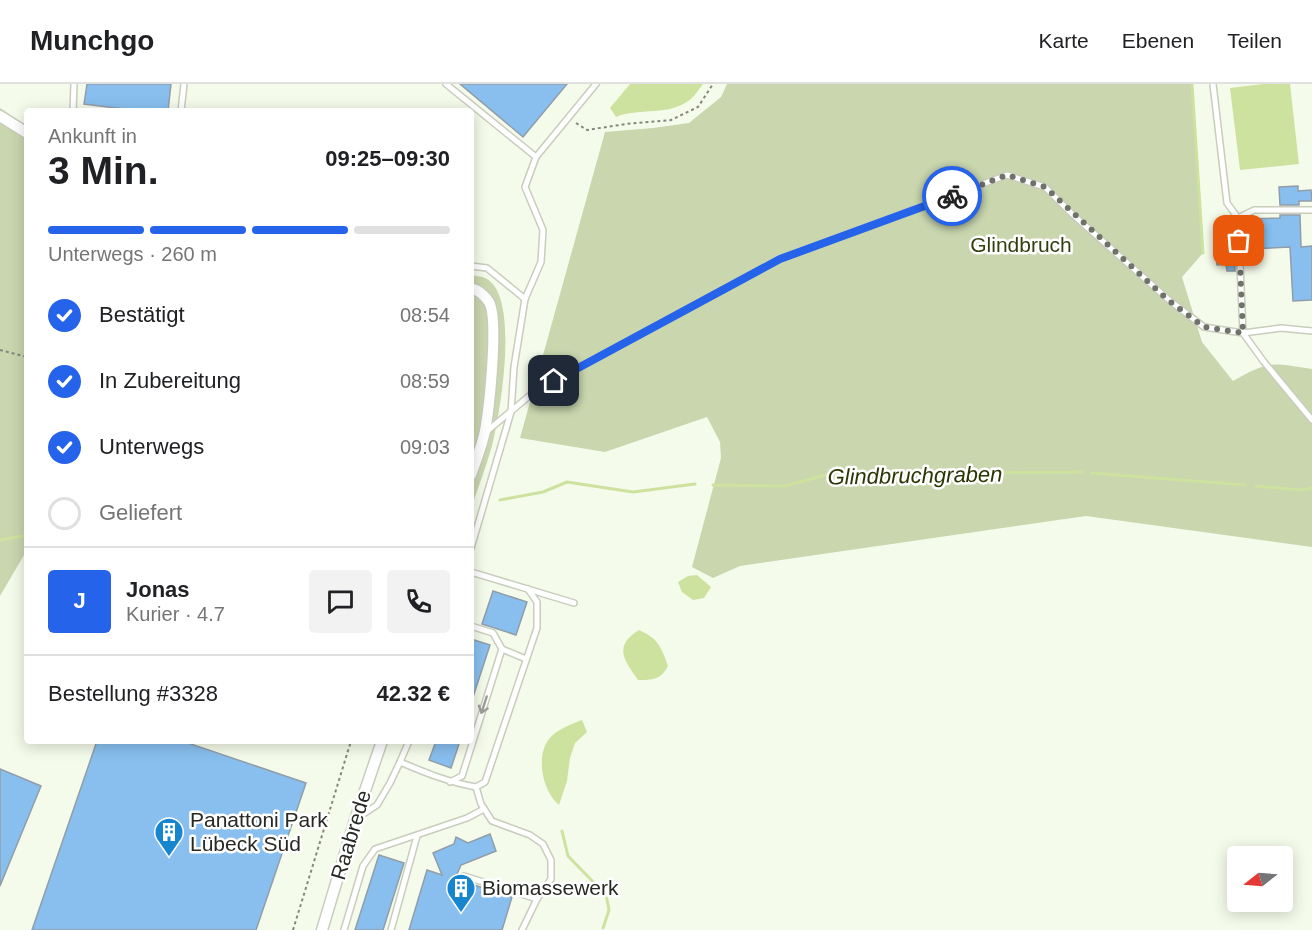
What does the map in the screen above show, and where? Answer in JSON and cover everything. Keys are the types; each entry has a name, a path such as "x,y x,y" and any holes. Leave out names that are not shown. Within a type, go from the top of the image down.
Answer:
{"street":[{"path":"0,116 24,131"},
{"path":"474,288 490,303 493,329 491,391 485,433 474,466"},
{"name":"Raabrede","path":"322,930 381,744"}],"lane":[{"path":"73,108 74,84"},
{"path":"181,108 184,84"},
{"path":"446,84 536,157"},
{"path":"474,538 511,412 514,367 525,299 541,262 543,230 525,187 536,157 596,84"},
{"path":"1213,84 1227,203 1238,218 1243,333 1312,420"},
{"path":"485,433 534,392 780,259 1007,175 1045,187 1168,300 1204,327 1243,333 1281,328 1312,331"},
{"path":"1238,218 1254,210 1312,210"},
{"path":"474,266 488,268 525,299"},
{"path":"474,573 574,603"},
{"path":"400,762 426,775 450,782 476,787 485,782 537,628 537,602 528,589"},
{"path":"474,627 493,633 502,649 526,659"},
{"path":"474,738 502,649"},
{"path":"355,820 377,805 408,744"},
{"path":"450,782 462,776 472,744"},
{"path":"476,787 484,809 492,821 530,835 543,844 551,860 551,879 537,899 522,930"},
{"path":"344,930 363,866 375,849 417,837 484,809"},
{"path":"392,930 417,837"},
{"path":"464,876 537,899"}],"path":[{"path":"568,118 587,130 671,120 699,106 713,84"},
{"path":"0,350 24,356"},
{"path":"293,930 350,744"}],"green space":[{"name":"Glindbruch","path":"727,84 1192,84 1203,253 1182,277 1202,342 1233,381 1263,366 1288,365 1312,369 1312,547 1086,516 740,566 713,578 692,567 721,458 720,442 707,417 605,452 520,438 605,132 689,123 721,97"},
{"path":"0,108 24,124 24,555 0,596"},
{"path":"474,275 485,278 496,289 502,307 505,330 503,383 490,454 474,499"}],"shaded area":[{"path":"630,84 703,84 691,99 682,105 616,117 610,108"},
{"path":"1290,84 1299,164 1240,170 1230,88"},
{"path":"697,575 711,587 704,598 693,600 682,592 678,582 688,576"},
{"path":"639,630 658,644 668,666 656,678 638,680 625,660 626,642"},
{"path":"582,720 587,732 575,743 559,805 553,799 545,783 542,755 552,736"}],"building":[{"path":"87,84 171,84 168,108 116,108 84,104"},
{"path":"460,84 567,84 523,137"},
{"path":"1298,186 1298,191 1311,190 1312,201 1299,201 1299,205 1280,205 1279,187"},
{"path":"1280,215 1300,215 1301,247 1312,246 1312,300 1293,301 1290,247 1249,249 1248,219 1280,218"},
{"path":"1234,249 1235,271 1227,271 1226,264 1217,265 1216,250"},
{"path":"493,591 527,602 516,635 482,624"},
{"path":"474,640 490,645 474,694"},
{"name":"Panattoni Park Lübeck Süd","path":"96,744 191,744 306,783 256,930 32,930"},
{"path":"435,744 459,744 451,768 429,760"},
{"path":"0,769 41,786 0,886"},
{"name":"Biomassewerk","path":"490,834 496,851 461,865 455,879 512,897 502,930 409,930 427,870 442,875 433,853 454,844 456,837 468,843"},
{"path":"379,855 404,863 383,930 355,930"}],"waterway":[{"path":"1192,84 1203,253"},
{"name":"Glindbruchgraben","path":"713,485 785,486 829,474 1082,472"},
{"name":"Glindbruchgraben","path":"1092,473 1245,485"},
{"name":"Glindbruchgraben","path":"500,500 543,492 567,482 633,492 695,484"},
{"name":"Glindbruchgraben","path":"1256,486 1302,490 1312,488"},
{"name":"Glindbruchgraben","path":"0,540 24,536"},
{"path":"562,831 568,856 606,895 609,910 603,928"}],"way so far":[{"path":"952,196 1007,175 1045,187 1168,300 1204,327 1243,333 1239,241"}],"place":[{"name":"Panattoni Park Lübeck Süd","path":"169,858"},
{"name":"Biomassewerk","path":"461,914"}],"route":[{"path":"554,381 780,259 952,196"}]}
